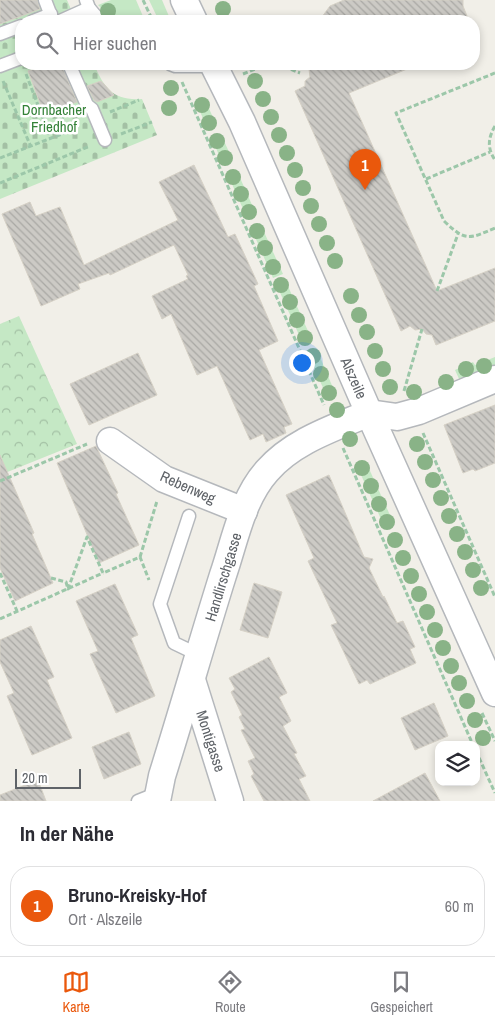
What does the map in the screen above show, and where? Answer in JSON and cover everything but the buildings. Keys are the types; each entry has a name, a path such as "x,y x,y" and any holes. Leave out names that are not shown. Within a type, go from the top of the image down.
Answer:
{"street":[{"path":"184,0 191,15"},
{"name":"Alszeile","path":"216,70 242,122 369,413 495,693"},
{"path":"369,413 397,417 419,411 495,379"},
{"name":"Handlirschgasse","path":"151,798 162,776 244,511 255,487 280,458 302,442 369,413"},
{"name":"Rebenweg","path":"110,441 164,479 244,511"},
{"name":"Montigasse","path":"192,680 230,801"}],"lane":[{"path":"45,0 53,15"},
{"path":"64,15 87,4 95,15"},
{"path":"0,34 15,28"},
{"path":"0,66 15,60"},
{"path":"72,70 87,105 92,109 105,140"},
{"path":"189,516 160,604 174,644 199,655"}],"path":[{"path":"143,0 150,15"},
{"path":"292,70 300,73"},
{"path":"26,72 51,138"},
{"path":"0,73 31,147"},
{"path":"495,73 396,113 444,221 458,234 472,237 495,228"},
{"path":"96,118 139,100"},
{"path":"0,158 67,132 60,113"},
{"path":"0,183 152,122"},
{"path":"495,126 488,142 490,152 495,160"},
{"path":"426,179 490,152"},
{"path":"437,291 458,234"},
{"path":"397,417 422,329"},
{"path":"422,430 495,597"},
{"path":"0,481 103,437 110,441"},
{"path":"160,604 140,557 164,479"},
{"path":"68,589 87,537 103,573"},
{"path":"0,619 140,557"},
{"path":"0,573 17,611"},
{"path":"52,578 66,582 68,589"},
{"path":"480,760 495,793"}],"green space":[{"name":"Dornbacher Friedhof","path":"0,0 67,0 73,15 15,15 15,70 97,70 106,86 117,95 124,98 142,99 157,135 0,199"},
{"path":"111,0 136,0 142,15 108,15 98,5"},
{"path":"149,0 162,0 168,15 156,15"},
{"path":"201,100 206,102 216,124 207,128 196,102"},
{"path":"221,134 232,159 222,163 212,138"},
{"path":"237,171 256,214 247,218 228,175"},
{"path":"260,223 283,274 273,278 251,228"},
{"path":"287,284 312,340 303,344 278,288"},
{"path":"19,316 77,444 0,475 0,324"},
{"path":"317,350 336,395 328,399 308,354"},
{"path":"495,357 495,367 460,381 455,370 473,362 475,365"},
{"path":"366,462 394,524 385,528 357,466"}],"place":[{"name":"Bruno-Kreisky-Hof","path":"365,190"}]}
